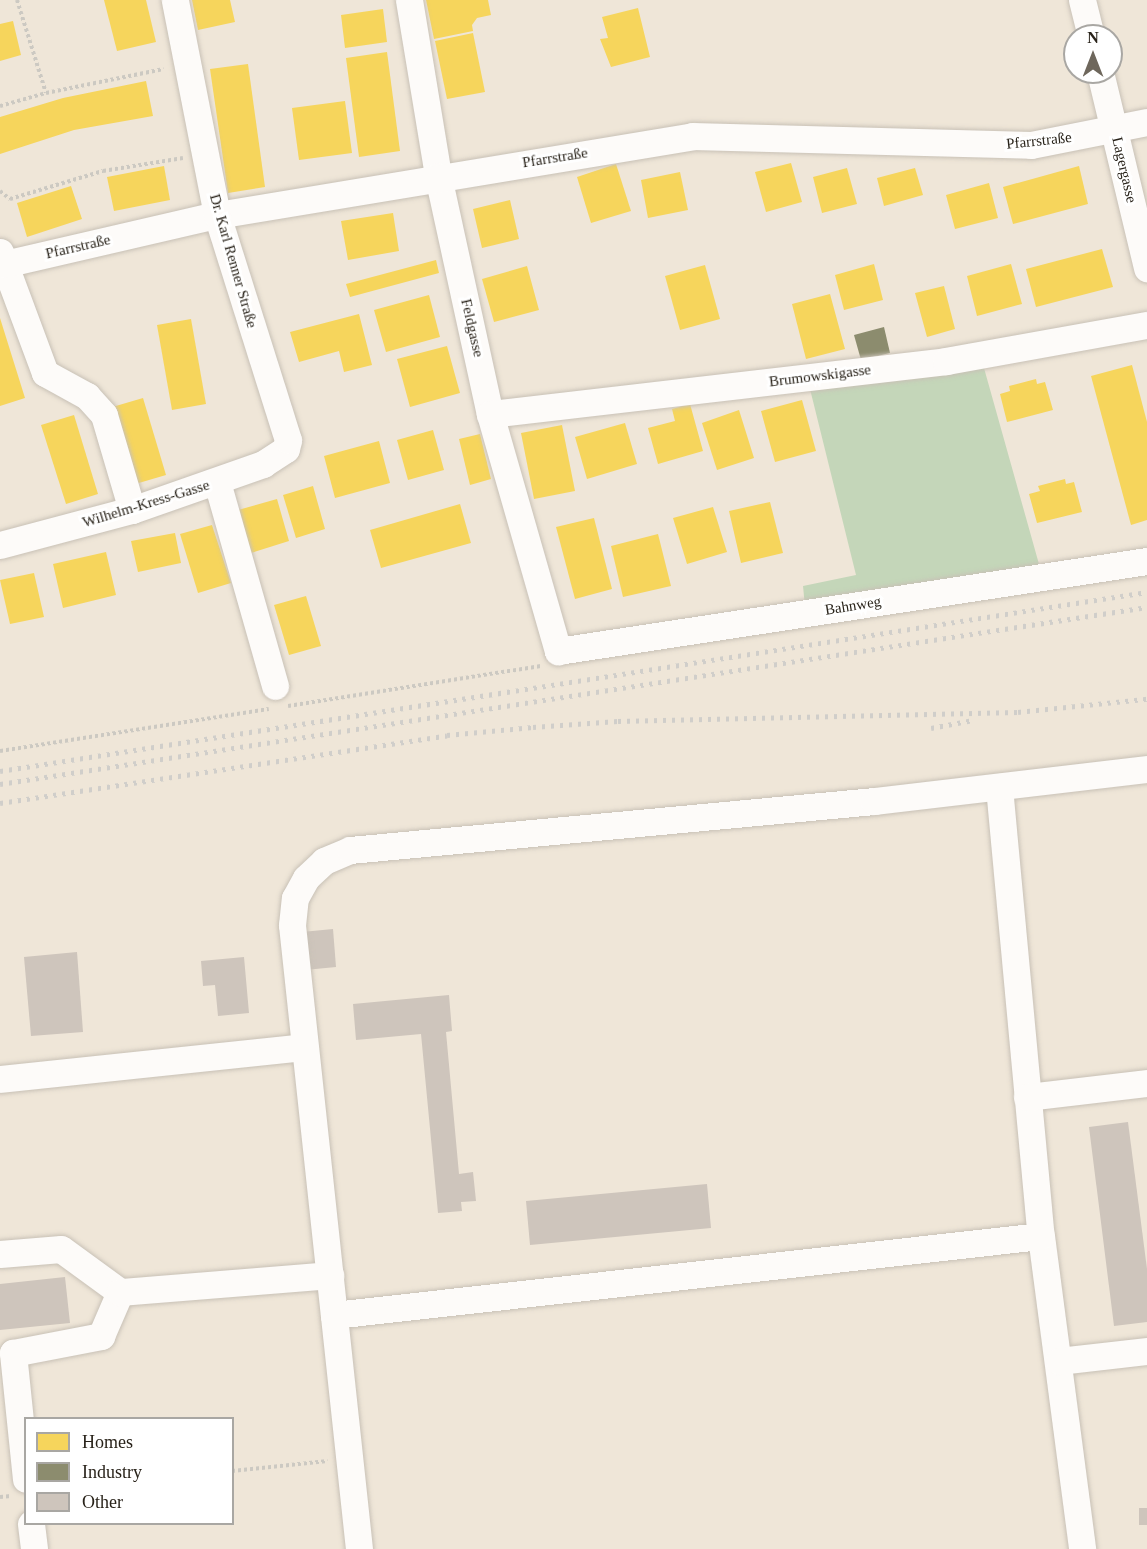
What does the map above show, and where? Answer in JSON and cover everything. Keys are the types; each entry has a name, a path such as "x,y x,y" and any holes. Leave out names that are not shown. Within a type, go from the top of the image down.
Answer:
{"street":[{"name":"Dr. Karl Renner Straße","path":"175,0 217,215 288,440 286,449"},
{"name":"Feldgasse","path":"409,0 438,176 490,414 558,651"},
{"path":"1082,0 1088,24"},
{"name":"Lagergasse","path":"1103,84 1147,268"},
{"name":"Pfarrstraße","path":"2,258 217,215 438,176 692,136 1031,145 1147,122"},
{"path":"2,258 45,373 87,396 104,415 132,510"},
{"name":"Brumowskigasse","path":"490,414 946,361 1147,325"},
{"name":"Wilhelm-Kress-Gasse","path":"0,545 132,510 217,482 263,464 286,449"},
{"path":"217,482 275,686"},
{"name":"Bahnweg","path":"558,651 1147,561"},
{"path":"358,1549 292,925 295,898 306,878 324,861 351,850 999,787 1147,769"},
{"path":"999,787 1041,1236 1082,1549"},
{"path":"0,1079 304,1047"},
{"path":"1027,1097 1147,1083"},
{"path":"334,1315 1041,1236"},
{"path":"0,1254 62,1249 120,1292 330,1275"},
{"path":"24,1460 13,1353 101,1336 120,1292"},
{"path":"1059,1361 1147,1351"},
{"path":"31,1525 34,1549"}],"path":[{"path":"17,0 46,93"},
{"path":"0,106 46,93 187,65"},
{"path":"0,191 10,200 103,171 205,154"},
{"path":"234,1471 350,1458"}],"green space":[{"path":"984,368 1044,582 806,617 803,586 856,575 810,389"}],"building: Homes":[{"path":"104,0 146,0 156,42 117,51"},
{"path":"192,0 230,0 235,22 198,30"},
{"path":"426,0 488,0 491,15 477,18 472,25 473,31 434,39"},
{"path":"638,8 650,57 611,67 600,39 608,38 602,17"},
{"path":"383,9 387,42 345,48 341,15"},
{"path":"13,21 21,55 0,61 0,24"},
{"path":"473,33 485,92 447,99 435,41"},
{"path":"387,52 400,151 359,157 346,58"},
{"path":"248,64 265,187 228,193 210,69"},
{"path":"146,81 153,116 74,130 0,154 0,117 63,98"},
{"path":"345,101 352,153 299,160 292,108"},
{"path":"791,163 802,202 766,212 755,172"},
{"path":"616,164 631,211 591,223 577,177"},
{"path":"164,166 170,200 114,211 107,177"},
{"path":"1079,166 1088,204 1013,224 1003,187"},
{"path":"847,168 857,204 822,213 813,177"},
{"path":"915,168 923,195 884,206 877,178"},
{"path":"680,172 688,210 648,218 641,180"},
{"path":"989,183 998,218 955,229 946,195"},
{"path":"71,186 82,219 27,237 17,203"},
{"path":"510,200 519,239 482,248 473,209"},
{"path":"393,213 399,251 348,260 341,221"},
{"path":"1102,249 1113,287 1036,307 1026,269"},
{"path":"436,260 439,273 350,297 346,284"},
{"path":"874,264 883,300 844,310 835,275"},
{"path":"1011,264 1022,304 977,316 967,276"},
{"path":"705,265 720,319 680,330 665,276"},
{"path":"527,266 539,310 494,322 482,279"},
{"path":"944,286 955,329 927,337 915,293"},
{"path":"830,294 845,349 806,359 792,304"},
{"path":"429,295 440,337 386,352 374,310"},
{"path":"359,314 372,365 344,372 339,351 299,362 290,332"},
{"path":"0,318 25,398 0,406"},
{"path":"191,319 206,404 172,410 157,325"},
{"path":"447,346 460,393 410,407 397,359"},
{"path":"1132,365 1147,422 1147,520 1131,525 1091,376"},
{"path":"1036,379 1037,384 1045,382 1053,410 1007,422 1000,394 1010,391 1009,386"},
{"path":"143,398 166,475 132,485 109,408"},
{"path":"802,400 816,451 775,462 761,411"},
{"path":"690,404 703,451 658,464 648,428 675,421 672,409"},
{"path":"739,410 754,458 717,470 702,423"},
{"path":"74,415 98,494 66,504 41,425"},
{"path":"625,423 637,464 587,479 575,437"},
{"path":"562,425 575,491 534,499 521,433"},
{"path":"433,430 444,470 408,480 397,440"},
{"path":"480,434 491,479 470,485 459,439"},
{"path":"379,441 390,483 335,498 324,456"},
{"path":"1065,479 1066,484 1074,482 1082,512 1037,523 1029,494 1040,491 1038,486"},
{"path":"313,486 325,529 296,538 283,495"},
{"path":"277,499 289,541 251,553 238,510"},
{"path":"770,502 783,553 741,563 729,511"},
{"path":"460,504 471,543 381,568 370,530"},
{"path":"713,507 727,552 687,564 673,518"},
{"path":"594,518 612,589 575,599 556,527"},
{"path":"212,525 231,583 198,593 180,534"},
{"path":"175,533 181,563 138,572 131,541"},
{"path":"658,534 671,586 623,597 611,546"},
{"path":"106,552 116,595 63,608 53,564"},
{"path":"34,573 44,617 10,624 0,580"},
{"path":"306,596 321,646 289,655 274,605"}],"building: Industry":[{"path":"884,327 890,353 861,360 854,335"}],"building: Other":[{"path":"333,929 336,967 305,970 302,932"},
{"path":"77,952 83,1032 31,1036 24,957"},
{"path":"244,957 249,1013 218,1016 215,985 203,986 201,961"},
{"path":"449,995 452,1031 446,1032 459,1174 473,1172 476,1201 461,1202 462,1211 438,1213 421,1034 356,1040 353,1004"},
{"path":"1128,1122 1147,1269 1147,1322 1114,1326 1089,1127"},
{"path":"707,1184 711,1228 530,1245 526,1201"},
{"path":"65,1277 70,1323 0,1330 0,1284"},
{"path":"1139,1508 1147,1508 1147,1525 1139,1525"}],"railway":[{"path":"0,771 1147,592"},
{"path":"0,784 1147,607"},
{"path":"0,803 447,735 533,727 618,721 1018,712 1147,699"},
{"path":"931,728 973,720"}]}
